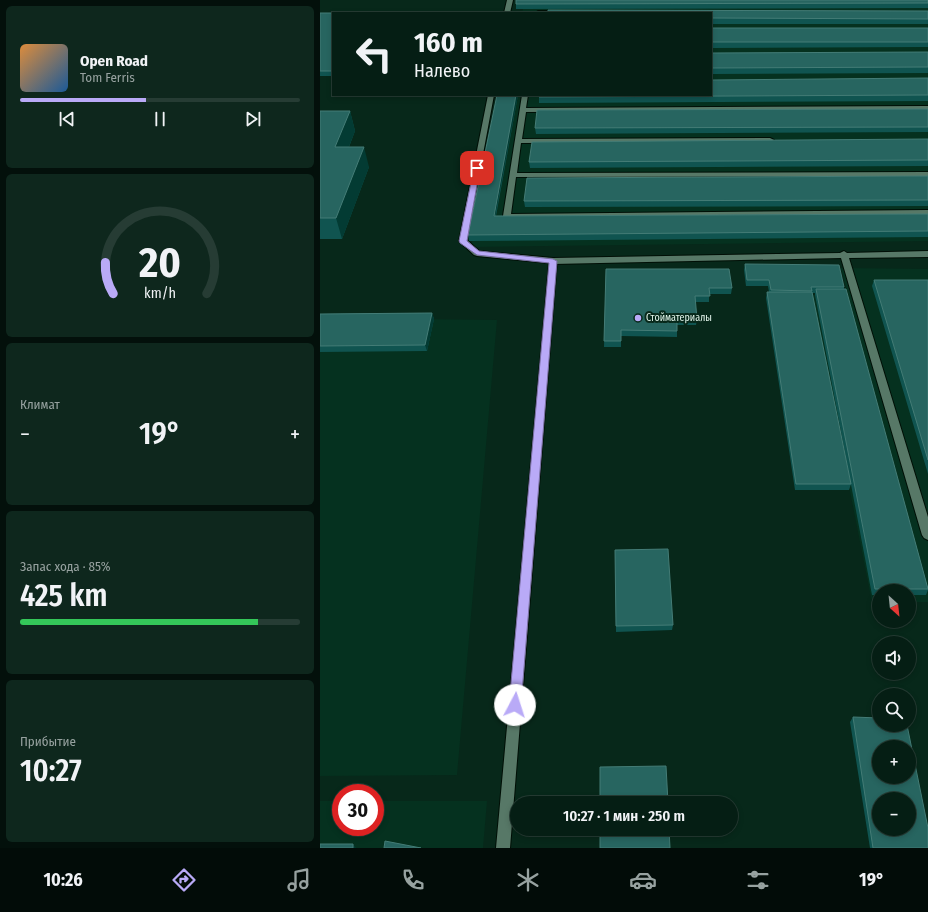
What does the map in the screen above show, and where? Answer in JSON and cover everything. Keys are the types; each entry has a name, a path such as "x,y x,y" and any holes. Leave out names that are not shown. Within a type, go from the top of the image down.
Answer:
{"street":[{"path":"507,12 510,0"},
{"path":"491,96 463,241 477,253 553,261 844,254 928,254"},
{"path":"525,96 507,216 928,212"},
{"path":"523,110 928,108"},
{"path":"518,141 778,140"},
{"path":"513,175 928,174"},
{"path":"844,254 928,535"},
{"path":"503,848 553,261"}],"shaded area":[{"path":"525,0 928,0 928,241 471,247 505,96 712,96 712,12 522,12"},
{"path":"841,268 928,269 928,602 916,602 916,584 872,584 872,602 811,295 848,295"},
{"path":"320,318 497,320 457,775 320,776"},
{"path":"320,801 332,801 332,836 384,836 384,801 487,801 483,848 320,848"}],"building":[{"path":"516,0 928,0 928,3 516,4"},
{"path":"548,10 928,11 928,19 712,18 712,12 548,12"},
{"path":"320,13 332,13 332,71 320,71"},
{"path":"712,28 928,28 928,42 712,42"},
{"path":"928,52 928,67 712,68 712,53"},
{"path":"928,78 928,95 539,97 712,96 712,80"},
{"path":"497,96 516,96 494,216 928,214 928,231 468,235"},
{"path":"928,109 928,127 535,128 537,110"},
{"path":"320,111 350,111 335,147 364,147 336,218 320,218"},
{"path":"928,139 928,160 529,162 532,142"},
{"path":"928,176 928,200 524,201 527,178"},
{"path":"745,264 839,265 844,287 811,287 812,291 771,290 769,280 747,280"},
{"path":"606,269 729,269 732,288 709,288 710,296 695,296 697,319 677,319 677,331 621,330 621,341 604,341"},
{"path":"874,280 928,280 928,460"},
{"path":"816,289 846,289 928,589 916,589 916,584 874,584"},
{"path":"767,292 812,292 851,484 796,484"},
{"path":"432,313 425,345 320,346 320,314"},
{"path":"668,549 673,625 616,626 615,550"},
{"path":"853,717 872,718 872,732 908,732 910,740 872,740 872,784 916,784 916,769 928,828 928,848 873,848"},
{"path":"666,766 668,796 600,796 600,767"},
{"path":"600,836 669,836 670,848 600,848"},
{"path":"385,841 421,848 384,848"},
{"path":"320,844 353,844 353,848 320,848"}],"place":[{"name":"Стойматериалы","path":"638,318"}],"route":[{"path":"477,168 463,241 477,253 553,261 515,705"}]}
